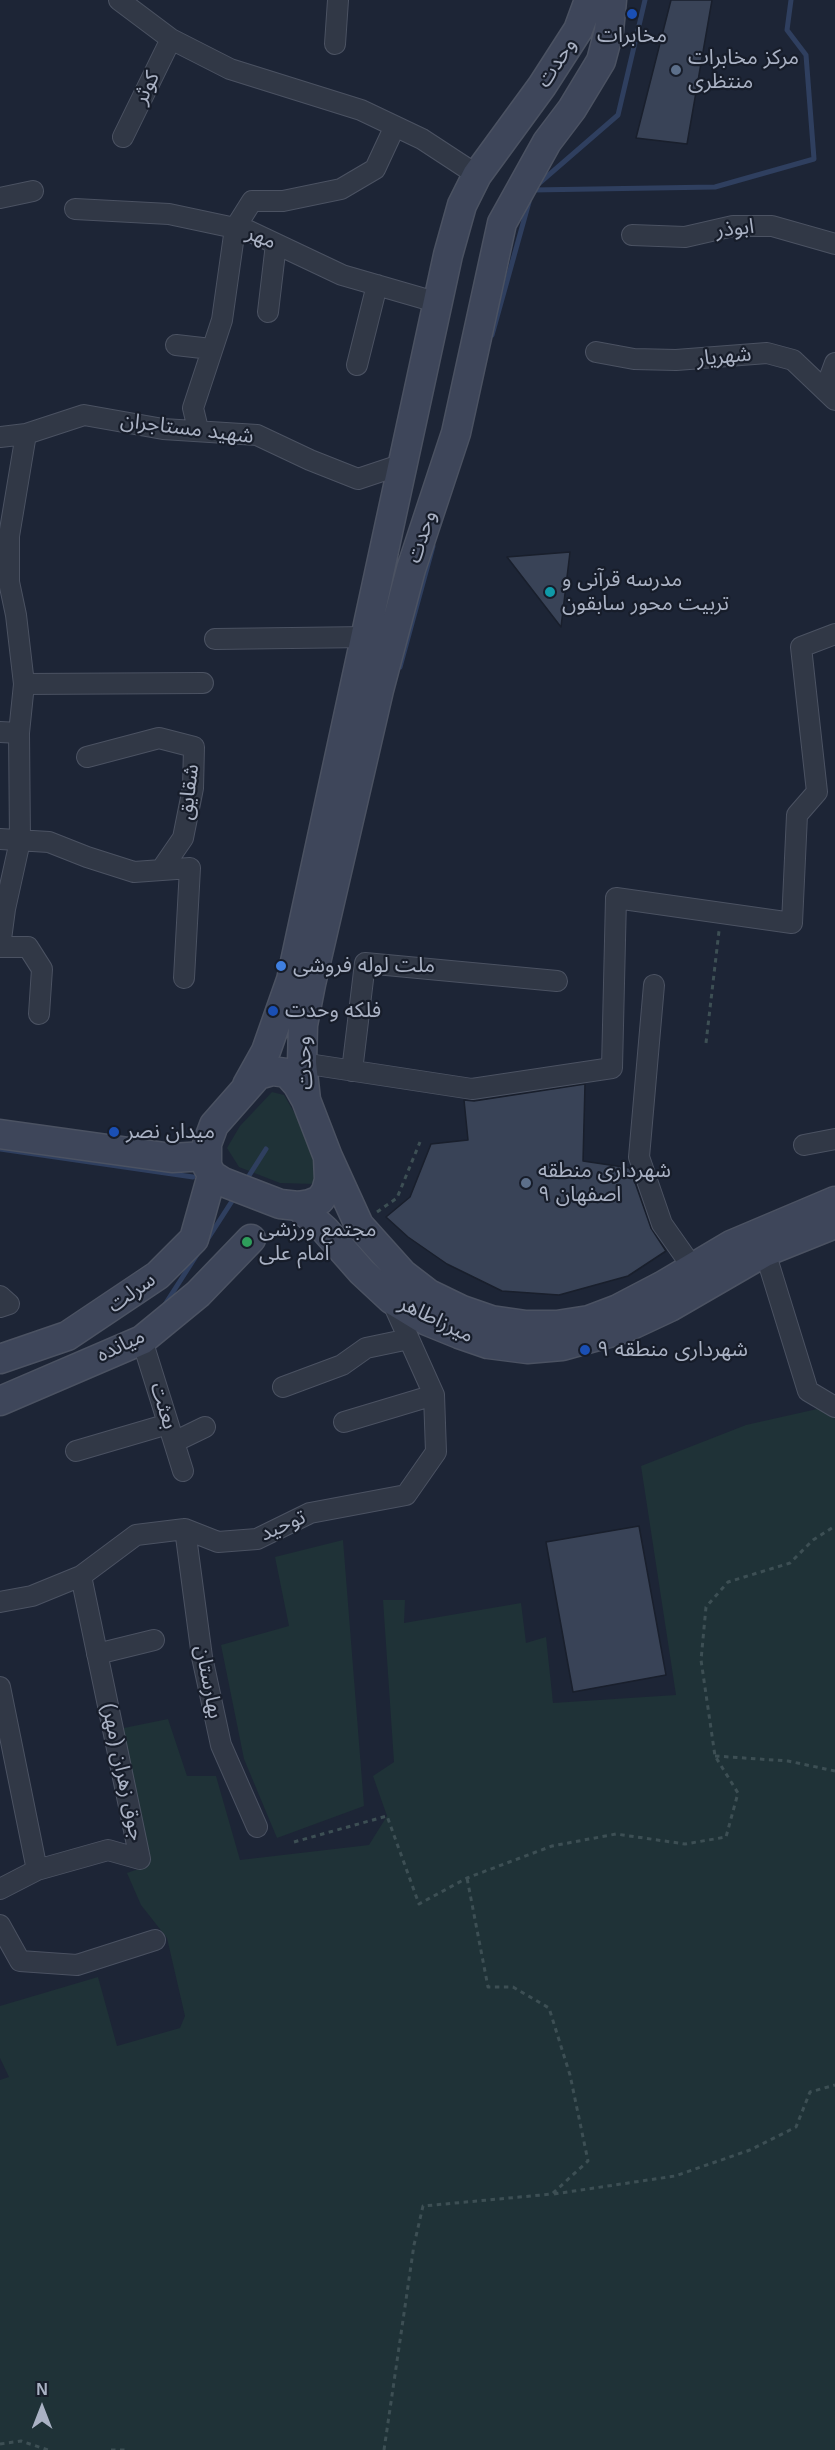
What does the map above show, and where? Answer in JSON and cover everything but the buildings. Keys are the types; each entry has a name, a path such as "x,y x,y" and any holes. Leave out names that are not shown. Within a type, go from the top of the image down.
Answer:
{"main road":[{"name":"وحدت","path":"247,1085 266,1051 291,980 454,229 462,205 477,175 542,86 578,30 589,0"},
{"name":"وحدت","path":"306,1100 302,1063 303,1025 309,994 379,690 411,569 446,466 464,399 502,223 547,142 572,109 601,61 609,31 612,0"},
{"path":"418,397 442,417 464,399"},
{"path":"405,458 425,440 440,445 446,466"},
{"path":"0,1134 172,1158 209,1166 280,1204 298,1206 320,1200 326,1191 329,1180 328,1157 306,1100 287,1073 272,1071 258,1075 247,1085 214,1125 209,1166"},
{"name":"میرزاطاهر","path":"328,1157 358,1225 403,1274 429,1294 491,1320 526,1325 557,1325 589,1320 627,1304 731,1245 773,1225 835,1201"},
{"name":"سرلت","path":"2,1355 67,1336 158,1275 207,1249 209,1166"},
{"name":"میرزاطاهر","path":"298,1206 325,1230 362,1272 391,1299 428,1321 488,1344 527,1349 562,1346 623,1329 670,1307 765,1252 835,1224"},
{"name":"میانده","path":"0,1401 138,1336 198,1294 207,1249 251,1239"},
{"path":"113,1307 138,1336"}],"street":[{"path":"119,0 171,39 230,69 361,110 422,139 477,175"},
{"path":"335,44 338,0"},
{"name":"کوثر","path":"123,137 171,39"},
{"path":"198,429 193,408 222,320 235,228 252,201 283,201 341,189 375,169 395,126"},
{"path":"0,198 33,191"},
{"name":"مهر","path":"75,209 169,214 249,231 342,275 439,303"},
{"name":"ابوذر","path":"632,235 685,237 733,226 772,226 835,244"},
{"path":"268,312 276,244"},
{"path":"357,365 377,285"},
{"path":"176,345 212,349"},
{"name":"شهریار","path":"596,352 634,359 676,360 767,353 793,360 830,395"},
{"path":"830,395 835,363"},
{"name":"شهید مستاجران","path":"0,437 26,434 84,415 163,429 198,429 257,435 309,460 358,479 405,458"},
{"path":"26,434 5,536 9,582 24,684 9,732 20,841 5,909 0,947 28,947 42,969 39,1014"},
{"path":"302,1063 472,1089 612,1068 616,898 792,923 797,815 817,792 801,647 835,634"},
{"path":"215,639 367,637"},
{"path":"24,684 203,683"},
{"name":"شقایق","path":"87,757 159,738 194,747 193,788 183,838 161,870"},
{"path":"0,839 49,842 134,872 190,868 184,978"},
{"path":"352,1071 365,963 557,981"},
{"path":"654,986 639,1157 662,1224 693,1268"},
{"path":"804,1145 835,1138"},
{"path":"765,1252 808,1391 835,1407"},
{"path":"0,1296 9,1304 0,1307"},
{"name":"توحید","path":"0,1602 32,1596 81,1576 136,1535 185,1529 218,1542 257,1539 310,1513 405,1495 436,1452 434,1395 391,1299"},
{"name":"بعثت","path":"138,1336 183,1471"},
{"path":"283,1387 342,1365 366,1348 409,1339"},
{"path":"344,1422 434,1395"},
{"path":"76,1451 205,1427"},
{"name":"بهارستان","path":"185,1529 202,1657 221,1745 257,1827"},
{"name":"جوق زهران (مهر)","path":"0,1889 38,1870 108,1850 140,1858 81,1576"},
{"path":"97,1654 154,1640"},
{"path":"0,1687 38,1870"},
{"path":"0,1925 20,1961 77,1965 155,1940"}],"path":[{"path":"706,1043 721,913"},
{"path":"358,1225 397,1198 420,1142"},
{"path":"294,1842 387,1816 419,1904 467,1878 552,1846 616,1833 685,1844 726,1837 738,1793 715,1756 701,1660 706,1607 728,1582 790,1563 813,1540 835,1526"},
{"path":"715,1756 788,1761 835,1771"},
{"path":"467,1878 488,1987 513,1987 549,2008 570,2075 588,2160 552,2194"},
{"path":"384,2450 414,2245 423,2206 552,2194 675,2176 750,2150 796,2127 810,2092 835,2085"},
{"path":"0,2444 21,2442 48,2450"},
{"path":"111,2450 126,2450"}],"green space":[{"path":"272,1092 284,1095 298,1119 314,1157 315,1184 280,1183 239,1167 227,1148 240,1126"},
{"path":"835,1405 835,2450 0,2450 0,2080 9,2077 0,2058 0,2006 98,1977 117,2046 180,2028 185,2016 167,1938 141,1905 127,1873 144,1867 151,1859 119,1729 168,1719 187,1776 216,1776 240,1860 369,1845 387,1816 373,1776 394,1762 383,1600 405,1600 404,1623 521,1603 526,1643 546,1637 553,1703 676,1695 641,1466 746,1425"},
{"path":"343,1540 364,1806 277,1838 244,1759 221,1645 289,1626 275,1557"}],"waterway":[{"path":"536,186 618,115 645,0"},
{"path":"532,190 715,187 814,159 806,55 787,30 791,0"},
{"path":"492,335 529,202"},
{"path":"400,667 433,546"},
{"path":"0,1149 193,1177"},
{"path":"245,1182 266,1149"},
{"path":"207,1240 234,1198"},
{"path":"164,1306 198,1253"}],"place":[{"name":"مخابرات","path":"632,14"},
{"name":"مرکز مخابرات منتظری","path":"676,70"},
{"name":"مدرسه قرآنی و تربیت محور سابقون","path":"550,592"},
{"name":"ملت لوله فروشی","path":"281,966"},
{"name":"فلکه وحدت","path":"273,1011"},
{"name":"میدان نصر","path":"114,1132"},
{"name":"شهرداری منطقه ۹ اصفهان","path":"526,1183"},
{"name":"مجتمع ورزشی امام علی","path":"247,1242"},
{"name":"شهرداری منطقه ۹","path":"585,1350"}]}
